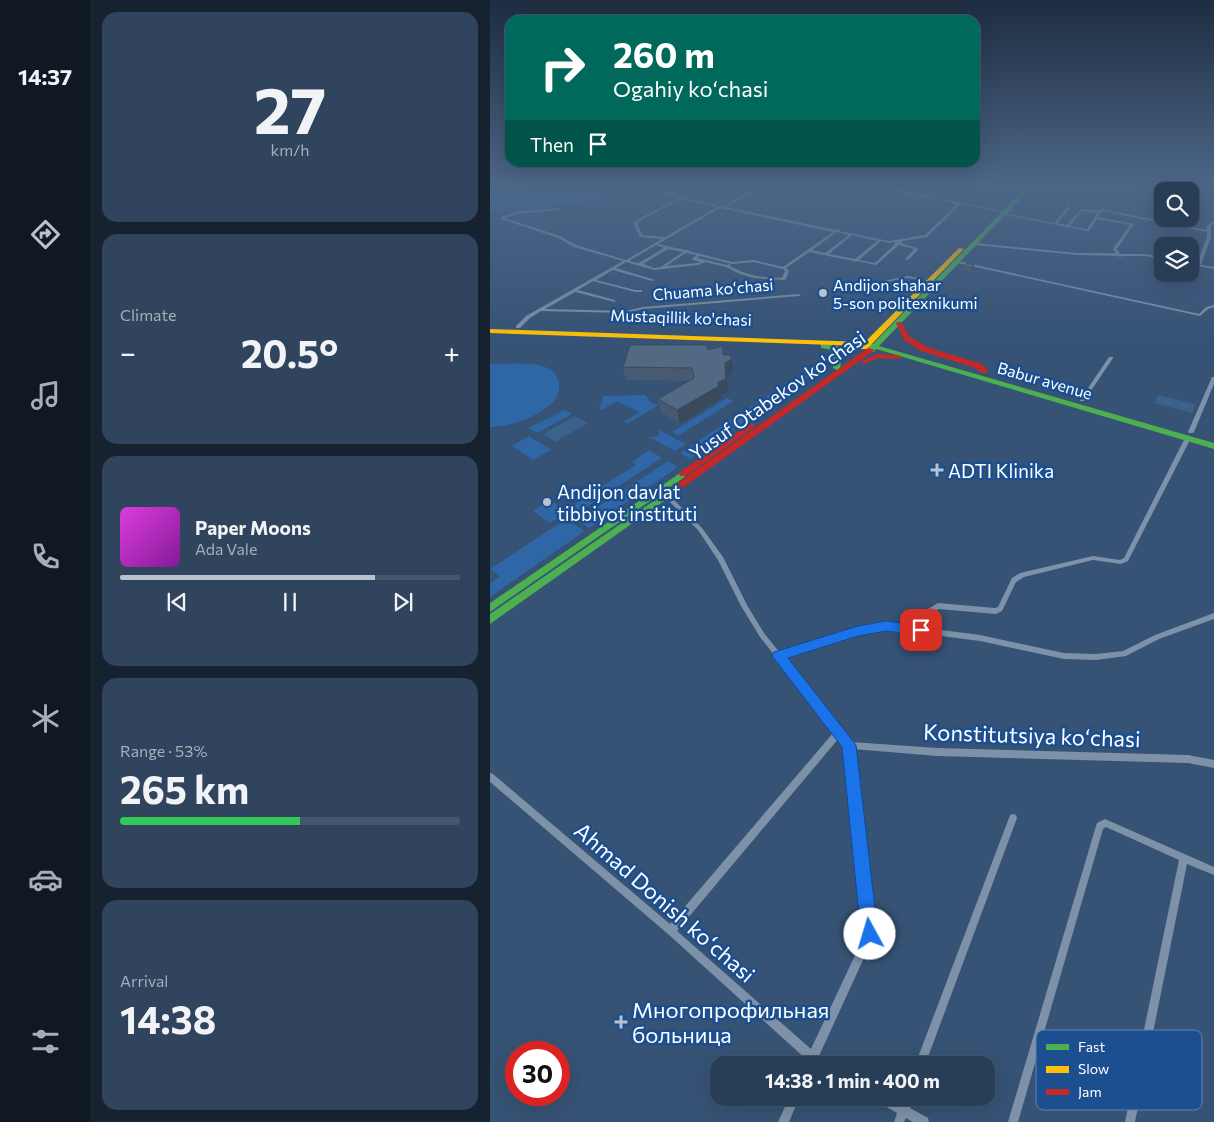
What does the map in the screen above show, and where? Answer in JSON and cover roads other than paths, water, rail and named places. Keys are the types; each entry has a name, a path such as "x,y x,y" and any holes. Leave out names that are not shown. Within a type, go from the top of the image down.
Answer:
{"main road":[{"name":"Yusuf Otabekov ko'chasi","path":"490,608 874,343 979,236"},
{"name":"Yusuf Otabekov ko'chasi","path":"490,620 757,431 900,323 982,236"},
{"path":"900,323 908,338 924,349 979,366 984,371"},
{"name":"Mustaqillik ko'chasi","path":"490,326 814,336 874,343"},
{"name":"Mustaqillik ko'chasi","path":"490,331 874,343"},
{"path":"771,340 786,344 835,348 838,352 836,368"},
{"name":"Babur avenue","path":"874,343 920,359 1190,435 1214,446"},
{"path":"874,343 984,371 1190,435 1214,439"},
{"path":"757,431 766,430 777,423 871,358 882,356 920,359"}],"street":[{"path":"557,236 575,246 624,261 659,269 698,264 705,261"},
{"path":"645,236 664,238"},
{"path":"518,327 523,320 667,236"},
{"path":"654,244 732,263 754,261 784,268 830,236"},
{"path":"826,254 849,236"},
{"path":"863,236 918,248 907,259"},
{"path":"810,251 876,264 900,243 925,236"},
{"path":"1120,256 1115,249 1124,236"},
{"path":"1208,236 1199,265 1214,268"},
{"path":"855,261 880,240"},
{"path":"975,244 1073,254 1154,257"},
{"path":"639,265 668,247"},
{"path":"659,269 687,252"},
{"path":"699,254 694,259 727,266 740,274 764,279 784,279 787,271 784,268"},
{"path":"958,262 1200,315 1207,308 1214,306"},
{"path":"727,266 732,263"},
{"path":"612,268 654,280"},
{"path":"846,289 908,277 917,278"},
{"path":"592,280 641,291"},
{"path":"574,290 614,301"},
{"name":"Chuama koʻchasi","path":"541,310 626,312 643,308 799,295"},
{"path":"1082,400 1111,358"},
{"path":"904,627 938,606 996,611 1000,609 1014,580 1022,575 1093,558 1121,562 1126,559 1190,435 1214,378"},
{"path":"666,496 690,517 721,559 752,620 762,635 849,745 870,934 813,1056"},
{"path":"779,656 858,631 886,626 980,638 1064,656 1096,657 1124,654 1157,637 1214,616"},
{"path":"671,931 839,732"},
{"name":"Konstitutsiya koʻchasi","path":"849,745 937,752 1188,758 1214,764"},
{"name":"Ahmad Donish koʻchasi","path":"490,777 671,931 806,1056"},
{"path":"923,1056 1013,818"},
{"path":"1040,1030 1100,826 1105,823 1214,871"},
{"path":"1149,1030 1184,858"},
{"path":"1013,1122 1036,1044"},
{"path":"783,1122 790,1106"},
{"path":"897,1106 924,1122"},
{"path":"899,1122 905,1106"}],"place":[{"name":"Andijon shahar 5-son politexnikumi","path":"823,293"},
{"name":"ADTI Klinika","path":"937,470"},
{"name":"Andijon davlat tibbiyot instituti","path":"547,502"},
{"name":"Многопрофильная больница","path":"621,1022"}]}
